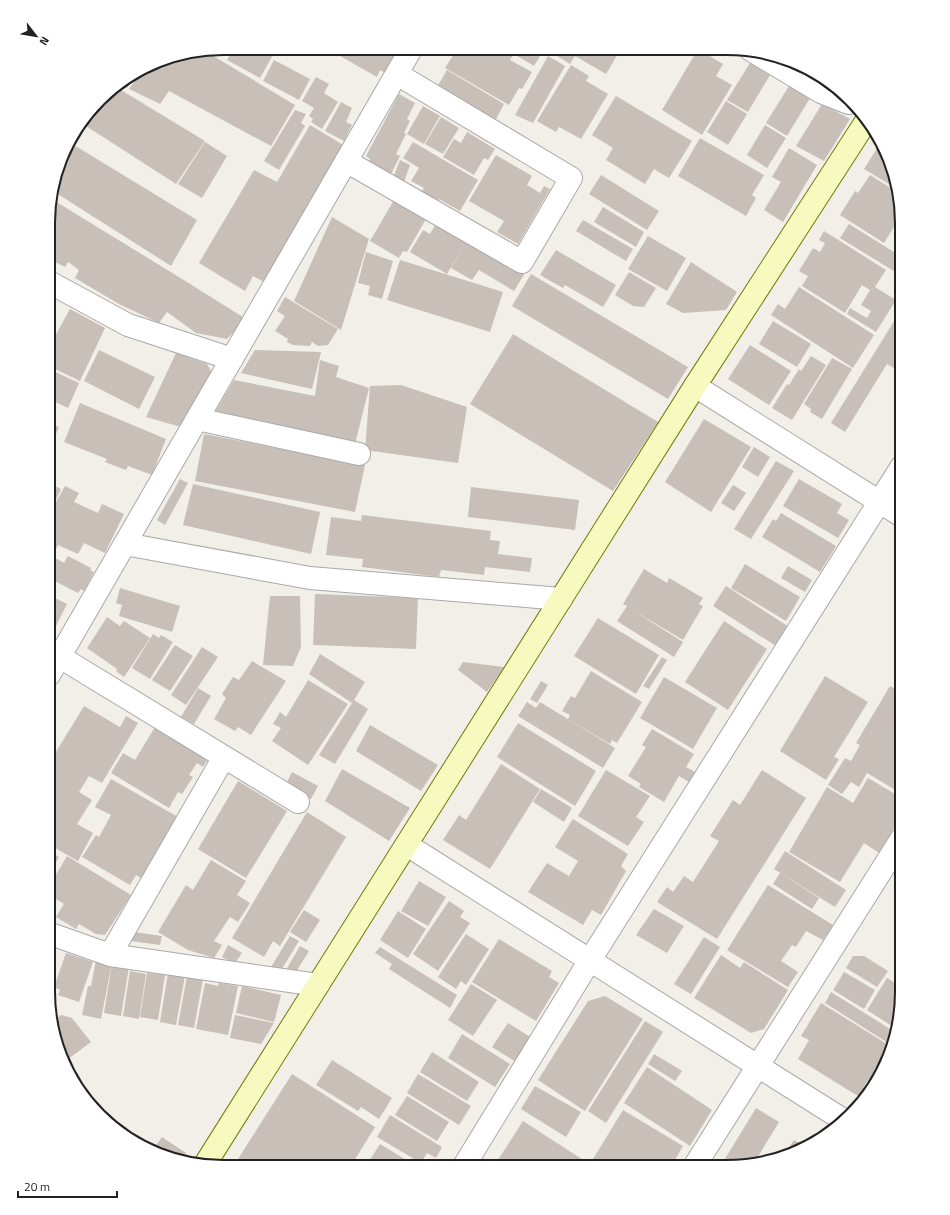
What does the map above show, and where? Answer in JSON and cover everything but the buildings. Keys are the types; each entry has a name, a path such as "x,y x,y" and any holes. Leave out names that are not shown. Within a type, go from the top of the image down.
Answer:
{"street":[{"path":"55,665 407,55"},
{"path":"769,61 821,92 841,100"},
{"path":"346,161 522,262 571,178 397,74"},
{"path":"208,1160 695,386 863,125"},
{"path":"55,285 128,326 232,359"},
{"path":"695,386 895,511"},
{"path":"197,419 359,454"},
{"path":"468,1160 590,960 895,477"},
{"path":"125,544 310,578 561,599"},
{"path":"60,657 298,802"},
{"path":"110,955 224,757"},
{"path":"406,845 839,1117"},
{"path":"698,1160 756,1066 895,849"},
{"path":"55,935 110,955 318,985"}]}
